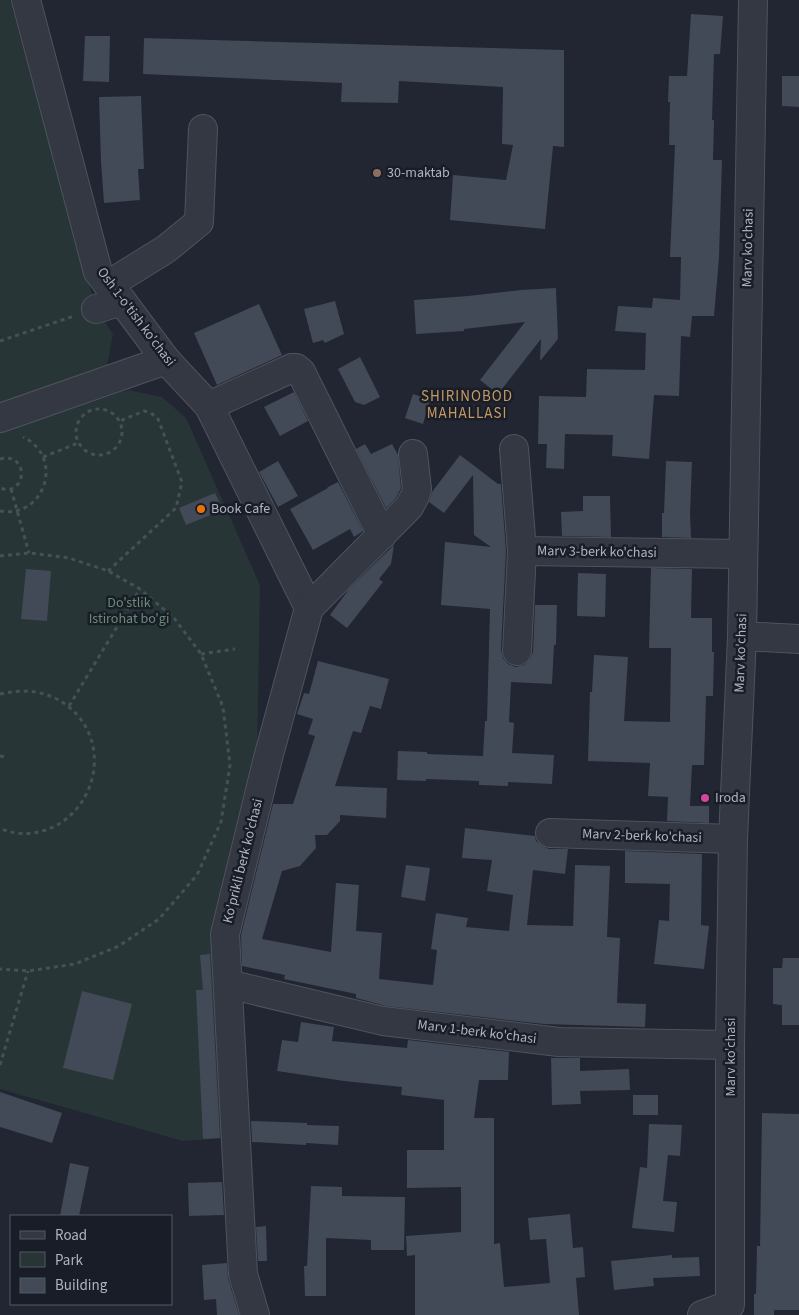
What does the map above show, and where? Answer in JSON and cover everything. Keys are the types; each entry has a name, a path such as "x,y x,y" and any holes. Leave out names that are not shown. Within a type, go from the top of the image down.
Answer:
{"street":[{"name":"Osh 1-o'tish ko'chasi","path":"26,0 98,272 166,360 209,406 309,608"},
{"name":"Marv ko'chasi","path":"702,1315 730,1305 730,1045 734,839 742,636 753,0"},
{"path":"96,309 199,222 203,130"},
{"path":"10,426 166,360"},
{"path":"209,406 292,368 296,368 301,372 382,535"},
{"name":"Marv 3-berk ko'chasi","path":"514,449 522,551 743,554"},
{"name":"Ko'prikli berk ko'chasi","path":"255,1315 243,1274 225,934 268,758 309,608 409,507 416,496 417,489 412,454"},
{"path":"517,651 522,551"},
{"path":"742,636 799,639"},
{"name":"Marv 2-berk ko'chasi","path":"550,833 734,839"},
{"name":"Marv 1-berk ko'chasi","path":"228,984 383,1021 560,1042 730,1045"}],"path":[{"path":"0,341 96,309"},
{"path":"97,408 106,410 114,414 120,422 122,430 121,440 109,453 91,454 83,450 78,443 75,434 76,425 81,416 88,411 97,408"},
{"path":"108,571 176,508 182,482 158,419 151,413 144,411 120,422"},
{"path":"0,511 17,511 28,506 37,499 43,490 46,479 47,468 38,447 10,426"},
{"path":"43,457 78,443"},
{"path":"0,459 8,458 15,460 20,465 22,472 21,479 17,485 11,489 0,488"},
{"path":"11,489 29,553"},
{"path":"0,556 29,553 69,558 108,571 140,589 174,618 201,654 223,707 230,765 221,822 197,875 159,919 119,946 75,964 28,971 0,969"},
{"path":"68,706 140,589"},
{"path":"201,654 235,649"},
{"path":"0,694 27,690 42,692 68,706 80,718 88,731 95,761 93,777 88,792 80,805 57,825 29,833 15,833 0,829"},
{"path":"0,756 6,757"},
{"path":"0,1065 28,971"}],"green space":[{"path":"0,0 10,0 96,309 113,334 107,366 0,408"},
{"name":"Do'stlik Istirohat bo'gi","path":"128,390 162,397 186,418 260,585 257,755 217,938 226,1138 183,1141 0,1089 0,432"}],"building":[{"path":"691,14 723,16 720,54 714,54 712,120 714,120 713,160 722,160 719,258 714,316 692,316 690,337 681,336 679,396 654,395 649,459 612,456 613,435 565,434 564,469 546,468 547,444 538,444 539,396 586,397 587,369 645,370 646,333 615,331 618,306 652,308 653,298 680,300 681,257 670,257 675,145 669,145 669,76 687,76"},
{"path":"85,36 110,36 109,82 83,81"},
{"path":"144,38 564,50 564,147 553,146 545,229 450,220 453,175 506,180 513,145 502,144 503,87 399,81 398,103 341,102 342,83 143,74"},
{"path":"782,76 799,76 799,107 782,106"},
{"path":"141,96 144,169 138,169 140,200 104,203 99,97"},
{"path":"556,288 558,339 540,361 541,339 498,394 480,380 525,322 464,329 464,331 416,334 414,300"},
{"path":"335,301 344,334 325,343 323,340 313,343 304,309"},
{"path":"259,304 282,355 217,385 194,333"},
{"path":"360,357 380,397 364,405 355,402 338,369"},
{"path":"294,392 308,421 280,436 264,407"},
{"path":"413,394 430,400 423,424 405,418"},
{"path":"365,444 371,454 392,444 398,455 401,488 396,498 386,508 356,449"},
{"path":"460,455 498,484 501,484 506,551 501,650 503,658 508,664 516,667 524,665 530,659 533,652 535,605 557,605 556,645 554,645 552,684 511,682 509,722 514,723 512,753 554,755 552,784 508,782 508,786 479,785 479,781 397,780 398,751 483,756 485,721 487,721 490,609 441,605 445,542 491,547 474,535 473,475 444,513 429,502 432,492"},
{"path":"278,461 298,496 278,507 259,472"},
{"path":"666,461 692,462 691,538 662,537"},
{"path":"338,482 363,531 354,537 350,529 313,550 290,509 328,488 327,486"},
{"name":"Book Cafe","path":"215,493 223,510 186,525 179,508"},
{"path":"583,496 610,496 611,537 562,536 561,512 583,511"},
{"path":"394,545 391,564 379,579 383,582 347,628 330,615 349,589"},
{"path":"651,568 692,569 691,618 712,618 712,652 714,652 713,696 706,696 704,765 692,765 690,806 709,806 709,823 667,821 668,797 648,796 650,763 588,761 590,692 592,692 594,655 628,657 624,721 670,722 671,648 649,648"},
{"path":"26,569 51,571 47,621 21,619"},
{"path":"578,573 606,574 605,617 577,616"},
{"path":"318,661 389,679 381,709 370,706 361,733 353,731 335,786 387,788 386,818 340,815 340,821 327,835 315,835 316,848 300,866 282,871 262,939 331,952 336,883 359,885 356,931 382,933 379,979 433,985 437,950 431,949 436,913 468,918 466,927 509,931 513,895 487,891 492,860 462,858 465,828 535,836 536,841 549,849 568,849 565,874 533,870 527,925 573,926 575,865 610,866 607,937 620,938 617,1003 646,1004 645,1027 544,1024 386,1006 356,998 356,994 284,979 285,975 242,966 241,935 273,804 293,804 315,736 308,734 313,719 297,714 304,693 309,694"},
{"path":"625,851 702,854 701,925 709,926 704,969 654,964 659,920 669,921 670,884 625,883"},
{"path":"406,865 430,868 425,901 401,897"},
{"path":"210,954 220,1138 203,1139 196,990 203,990 200,955"},
{"path":"783,958 799,958 799,1025 782,1025 782,1005 773,1004 773,968 782,968"},
{"path":"82,991 132,1004 113,1080 63,1068"},
{"path":"301,1022 334,1027 332,1041 407,1048 408,1040 509,1052 508,1080 479,1080 474,1118 494,1118 494,1244 500,1243 504,1287 550,1283 546,1239 530,1240 528,1218 570,1214 573,1248 583,1247 585,1277 576,1278 579,1315 415,1315 415,1255 407,1256 406,1236 461,1232 461,1187 407,1188 407,1150 444,1150 444,1100 401,1095 402,1087 277,1071 282,1040 298,1042"},
{"path":"551,1058 580,1058 580,1071 629,1069 630,1090 580,1091 581,1104 552,1105"},
{"path":"0,1092 62,1113 52,1143 0,1127"},
{"path":"633,1095 658,1095 658,1115 633,1115"},
{"path":"762,1113 799,1114 799,1310 774,1310 774,1315 754,1315 757,1246 760,1246"},
{"path":"251,1121 339,1126 338,1145 252,1142"},
{"path":"649,1124 682,1125 680,1156 668,1155 663,1201 677,1202 674,1232 632,1228 640,1167 647,1168"},
{"path":"70,1163 89,1167 79,1215 60,1215"},
{"path":"222,1182 224,1215 189,1216 188,1183"},
{"path":"311,1186 342,1187 342,1196 405,1197 404,1250 371,1250 371,1240 326,1238 326,1296 305,1296 304,1266 307,1266"},
{"path":"266,1226 267,1261 258,1261 256,1227"},
{"path":"672,1255 672,1258 699,1257 700,1276 653,1278 654,1286 614,1290 611,1261"},
{"path":"227,1263 228,1278 239,1315 217,1315 216,1299 204,1300 202,1265"}],"place":[{"name":"30-maktab","path":"377,173"},
{"name":"Book Cafe","path":"201,509"},
{"name":"Iroda","path":"705,798"}],"district":[{"name":"SHIRINOBOD MAHALLASI","path":"467,404"}]}
